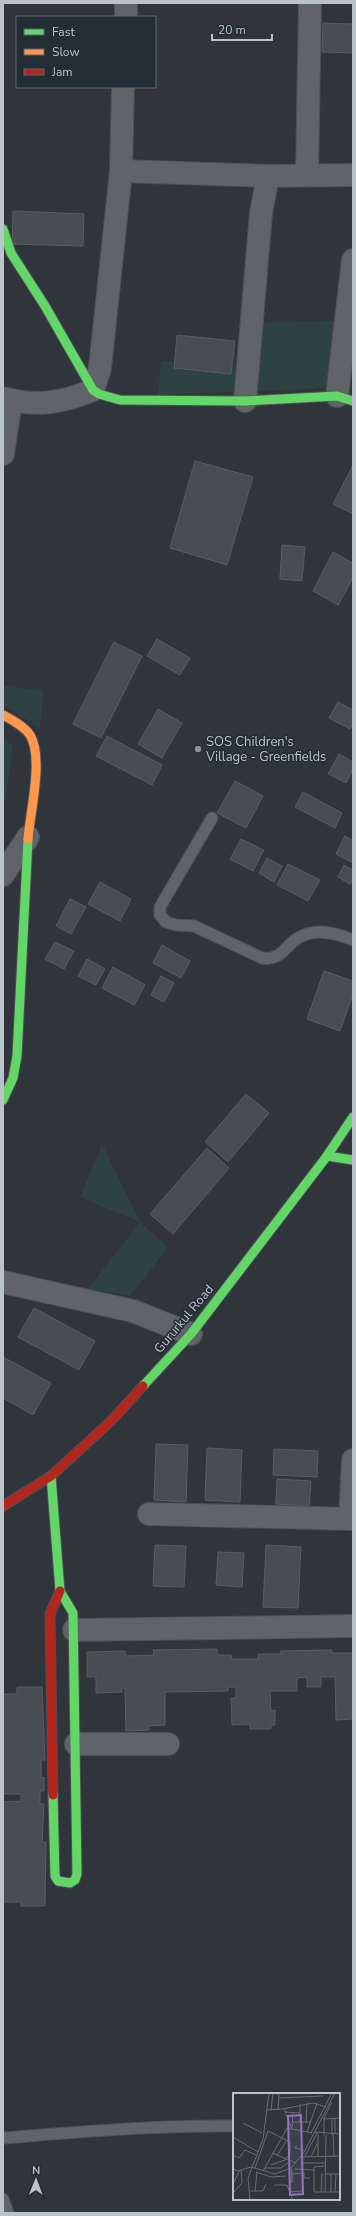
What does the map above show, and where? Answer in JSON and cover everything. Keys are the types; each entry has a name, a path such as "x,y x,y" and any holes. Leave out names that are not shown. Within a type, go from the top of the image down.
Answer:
{"street":[{"path":"126,3 126,16"},
{"path":"307,174 310,3"},
{"path":"3,454 7,399 34,403 52,403 74,398 93,390 100,368 121,171 123,88"},
{"path":"121,171 268,176 353,174"},
{"path":"245,401 261,213 268,176"},
{"path":"3,229 7,259 45,306 93,390 99,394 120,400 245,401 345,399 353,260"},
{"path":"3,715 24,728 31,736 35,750 28,837 17,1056 14,1078 3,1100"},
{"path":"3,875 28,837"},
{"name":"Gururkul Road","path":"3,1506 51,1476 111,1420 191,1334 327,1156 353,1118"},
{"path":"327,1156 353,1160"},
{"path":"6,1287 133,1311 191,1334"},
{"path":"148,1514 352,1519 353,1460"},
{"path":"51,1476 60,1591 73,1613 74,1630 77,1874 75,1880 70,1883 58,1881 55,1876 50,1614 60,1591"},
{"path":"74,1630 353,1626"},
{"path":"76,1744 168,1744"}],"lane":[{"path":"212,818 160,907 160,916 166,922 176,925 194,926 262,958 271,959 279,955 299,937 315,932 332,932 353,940"},
{"path":"3,2138 75,2132 194,2126 233,2126"},
{"path":"3,2199 8,2213"}],"shaded area":[{"path":"337,321 331,388 158,395 161,361 256,368 259,323"},
{"path":"3,686 43,691 40,728 3,705"},
{"path":"3,739 13,745 3,814"},
{"path":"102,1144 140,1222 80,1197"},
{"path":"140,1222 168,1247 130,1296 88,1289"}],"building":[{"path":"323,23 353,24 353,53 322,52"},
{"path":"13,211 84,214 83,246 12,244"},
{"path":"177,335 235,341 231,374 174,368"},
{"path":"195,461 253,477 227,565 170,548"},
{"path":"353,465 353,514 333,504"},
{"path":"282,545 305,547 302,581 280,579"},
{"path":"333,552 353,563 353,578 338,605 313,591"},
{"path":"157,639 190,658 180,675 147,656"},
{"path":"114,642 142,656 101,738 73,724"},
{"path":"338,702 353,710 353,724 350,729 329,718"},
{"path":"158,709 182,723 162,758 138,744"},
{"path":"107,736 162,765 152,785 96,756"},
{"path":"339,754 353,762 353,770 346,783 328,774"},
{"path":"235,781 263,796 246,828 217,813"},
{"path":"303,792 342,813 335,828 295,807"},
{"path":"345,836 353,841 353,863 336,854"},
{"path":"241,839 264,850 253,871 230,859"},
{"path":"267,858 282,866 274,882 259,873"},
{"path":"288,864 320,880 308,901 277,885"},
{"path":"344,865 353,870 353,879 350,884 338,877"},
{"path":"100,882 131,899 120,921 88,904"},
{"path":"70,899 86,907 71,934 56,926"},
{"path":"55,942 74,951 64,969 45,959"},
{"path":"162,945 190,961 181,978 153,963"},
{"path":"87,959 105,969 96,985 78,976"},
{"path":"113,967 145,985 134,1005 102,988"},
{"path":"324,971 353,981 353,994 340,1031 307,1019"},
{"path":"161,976 174,983 164,1002 151,995"},
{"path":"246,1094 269,1113 228,1162 205,1142"},
{"path":"207,1148 229,1168 173,1234 150,1214"},
{"path":"34,1308 95,1341 79,1370 18,1337"},
{"path":"3,1357 51,1383 33,1415 3,1398"},
{"path":"156,1444 188,1445 186,1502 154,1500"},
{"path":"207,1448 242,1450 240,1502 205,1500"},
{"path":"274,1449 318,1451 317,1477 273,1475"},
{"path":"277,1479 311,1481 309,1506 276,1504"},
{"path":"155,1545 186,1546 184,1587 153,1586"},
{"path":"266,1545 301,1547 298,1608 263,1607"},
{"path":"218,1552 244,1553 242,1587 216,1585"},
{"path":"217,1649 217,1655 231,1655 232,1659 258,1659 258,1654 281,1654 280,1651 332,1650 332,1653 353,1653 353,1719 336,1720 335,1677 321,1677 321,1687 307,1687 307,1677 297,1678 297,1691 270,1691 271,1711 275,1710 275,1725 271,1725 271,1729 250,1729 250,1724 232,1725 231,1698 236,1698 236,1687 228,1687 228,1691 165,1692 165,1725 149,1726 149,1730 126,1731 125,1688 122,1688 122,1692 96,1693 96,1677 87,1677 87,1652 125,1651 126,1656 154,1655 153,1650"},
{"path":"17,1687 42,1687 45,1760 41,1760 41,1778 44,1777 44,1791 40,1791 40,1804 44,1804 42,1842 46,1842 45,1906 21,1906 21,1902 3,1902 3,1802 21,1801 21,1794 3,1794 3,1694 17,1694"}],"traffic: fast":[{"path":"3,229 11,253 45,306 93,390 99,394 120,400 245,401 337,396 353,401"},
{"path":"3,1100 13,1078 17,1056 28,839"},
{"path":"143,1386 191,1334 327,1156 353,1117"},
{"path":"327,1156 353,1160"},
{"path":"51,1476 60,1591 73,1613 77,1874 75,1880 70,1883 58,1881 55,1876 53,1795"}],"traffic: slow":[{"path":"3,715 25,729 30,735 34,745 36,771 28,839"}],"traffic: jam":[{"path":"3,1506 51,1476 111,1421 143,1386"},
{"path":"53,1795 50,1614 60,1591"}],"place":[{"name":"SOS Children's Village - Greenfields","path":"198,749"}]}
